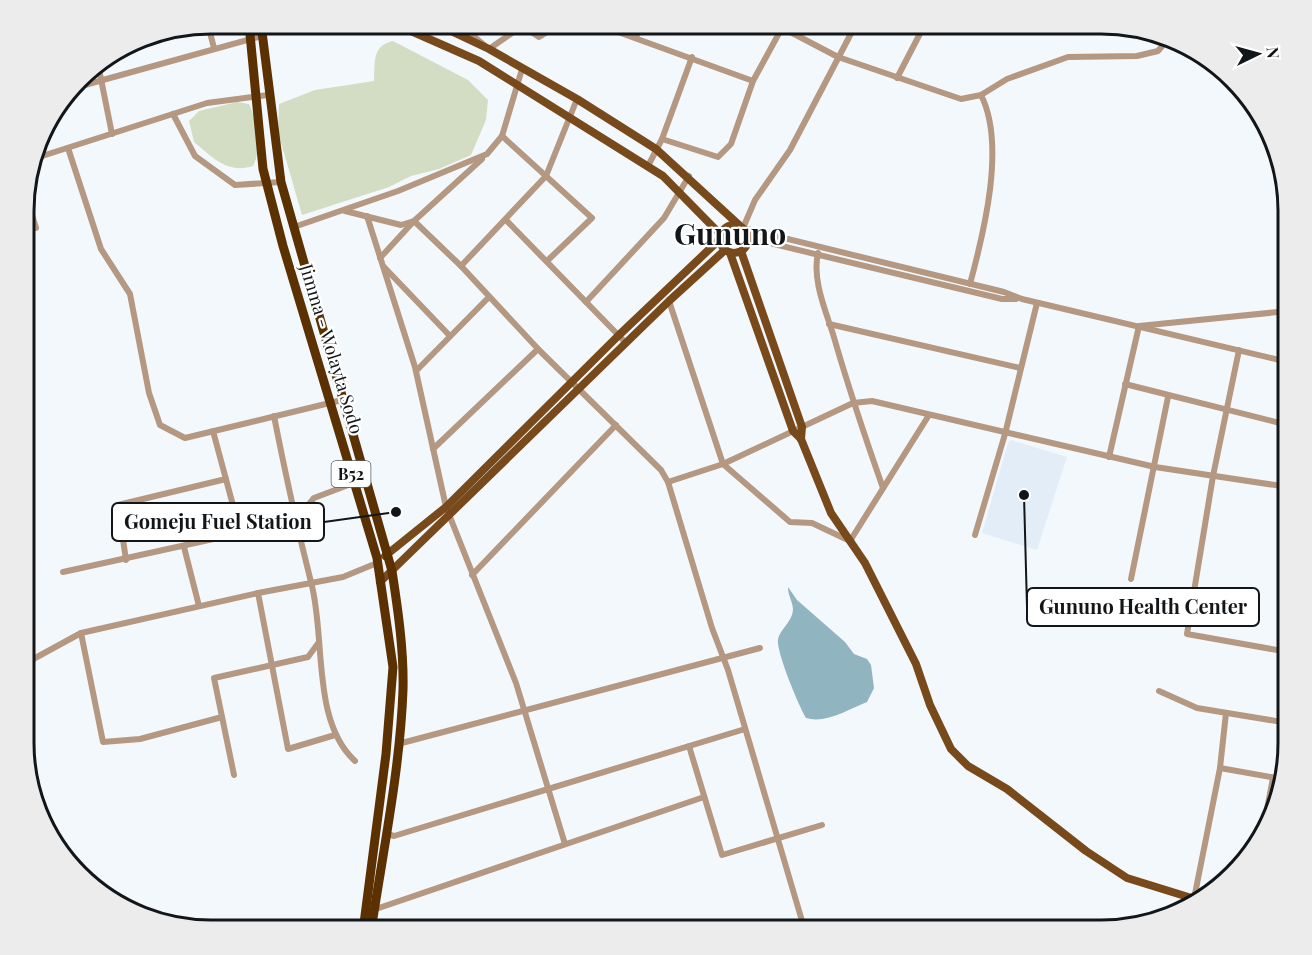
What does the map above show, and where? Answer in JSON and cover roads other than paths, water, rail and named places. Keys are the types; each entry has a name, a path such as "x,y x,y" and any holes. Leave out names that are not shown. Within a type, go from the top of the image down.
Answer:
{"highway":[{"name":"Jimma - Wolayta Sodo","path":"250,35 267,183 330,403 392,572 403,665 398,744 387,834 367,920"},
{"name":"Jimma - Wolayta Sodo","path":"262,36 281,182 342,400 377,563 393,667 370,920"}],"main road":[{"path":"420,35 479,61 518,84 663,176 679,192 720,237 728,251 791,397 802,427 801,439"},
{"path":"380,582 450,517 669,301 728,251 741,251 748,243 741,226 656,148 577,99 489,49 459,35"},
{"path":"377,563 446,507 720,237 727,226 741,226"},
{"path":"741,251 774,378 793,431 801,439 831,513 865,563 916,664 930,705 951,748 963,760 1007,789 1086,851 1127,878 1187,897"},
{"path":"774,378 782,374"},
{"path":"782,401 791,397"}],"street":[{"path":"211,35 214,48"},
{"path":"472,35 489,49 509,35"},
{"path":"630,35 753,81"},
{"path":"662,139 718,157 731,144 753,81 778,35"},
{"path":"799,35 838,57 961,99 981,95 1007,79 1068,57 1149,54 1158,51 1162,46"},
{"path":"850,35 790,150 754,200 741,226 1037,303 1277,359"},
{"path":"897,78 919,35"},
{"path":"89,84 262,36"},
{"path":"648,166 662,139 692,57"},
{"path":"381,261 414,221 487,154 502,136 522,69"},
{"path":"101,73 112,135"},
{"path":"44,156 207,103 268,95"},
{"path":"970,284 987,221 992,131 989,112 981,95"},
{"path":"461,266 546,176 577,99"},
{"path":"174,114 195,156 235,185 281,182"},
{"path":"502,136 592,218 547,261"},
{"path":"69,148 101,249 119,273 130,294 150,393 160,425 185,438 342,400"},
{"path":"294,227 343,211 487,154"},
{"path":"586,302 664,218 689,176"},
{"path":"343,211 401,225 414,221"},
{"path":"367,216 416,371 446,507 524,711 565,844"},
{"path":"506,220 626,343"},
{"path":"414,221 461,266 538,349 661,470 668,482 724,658 802,920"},
{"path":"34,222 36,228"},
{"path":"748,243 761,241 1002,299 1022,299"},
{"path":"819,247 816,275 829,324 853,403 883,488"},
{"path":"381,261 450,336"},
{"path":"416,371 489,297"},
{"path":"669,301 723,464 790,522 812,523 850,541 929,415"},
{"path":"975,535 1005,434 1037,303"},
{"path":"1139,326 1277,312"},
{"path":"829,324 1020,368"},
{"path":"1109,457 1139,326"},
{"path":"434,449 538,349"},
{"path":"1239,350 1213,476 1187,633 1277,650"},
{"path":"1125,384 1168,397 1277,423"},
{"path":"1131,579 1168,397"},
{"path":"668,482 723,464 853,403 872,401 1005,434 1155,467 1277,485"},
{"path":"274,416 295,521 312,583 326,693 335,735 343,750 355,761"},
{"path":"472,575 616,425"},
{"path":"213,431 241,535"},
{"path":"126,560 118,505 226,479"},
{"path":"63,572 241,535 295,521 314,498 359,481"},
{"path":"184,547 199,606"},
{"path":"35,658 81,633 258,593 343,577 377,563"},
{"path":"258,593 288,749 335,735"},
{"path":"81,633 103,742 140,739 222,717"},
{"path":"234,775 214,678 308,657 319,641"},
{"path":"398,744 760,648"},
{"path":"1159,691 1197,708 1277,721"},
{"path":"1193,894 1220,768 1226,713"},
{"path":"387,834 394,836 745,729"},
{"path":"689,746 722,855 822,825"},
{"path":"1220,768 1273,778 1271,790"},
{"path":"370,910 704,797"}],"water":[{"path":"788,587 797,600 845,642 854,654 867,659 871,665 874,688 867,702 829,717 806,718 778,646 779,635 791,618 793,610"}],"place":[{"name":"Gununo Health Center","path":"1024,495"},
{"name":"Gomeju Fuel Station","path":"396,512"}],"district":[{"name":"Gununo","path":"730,235"}]}
